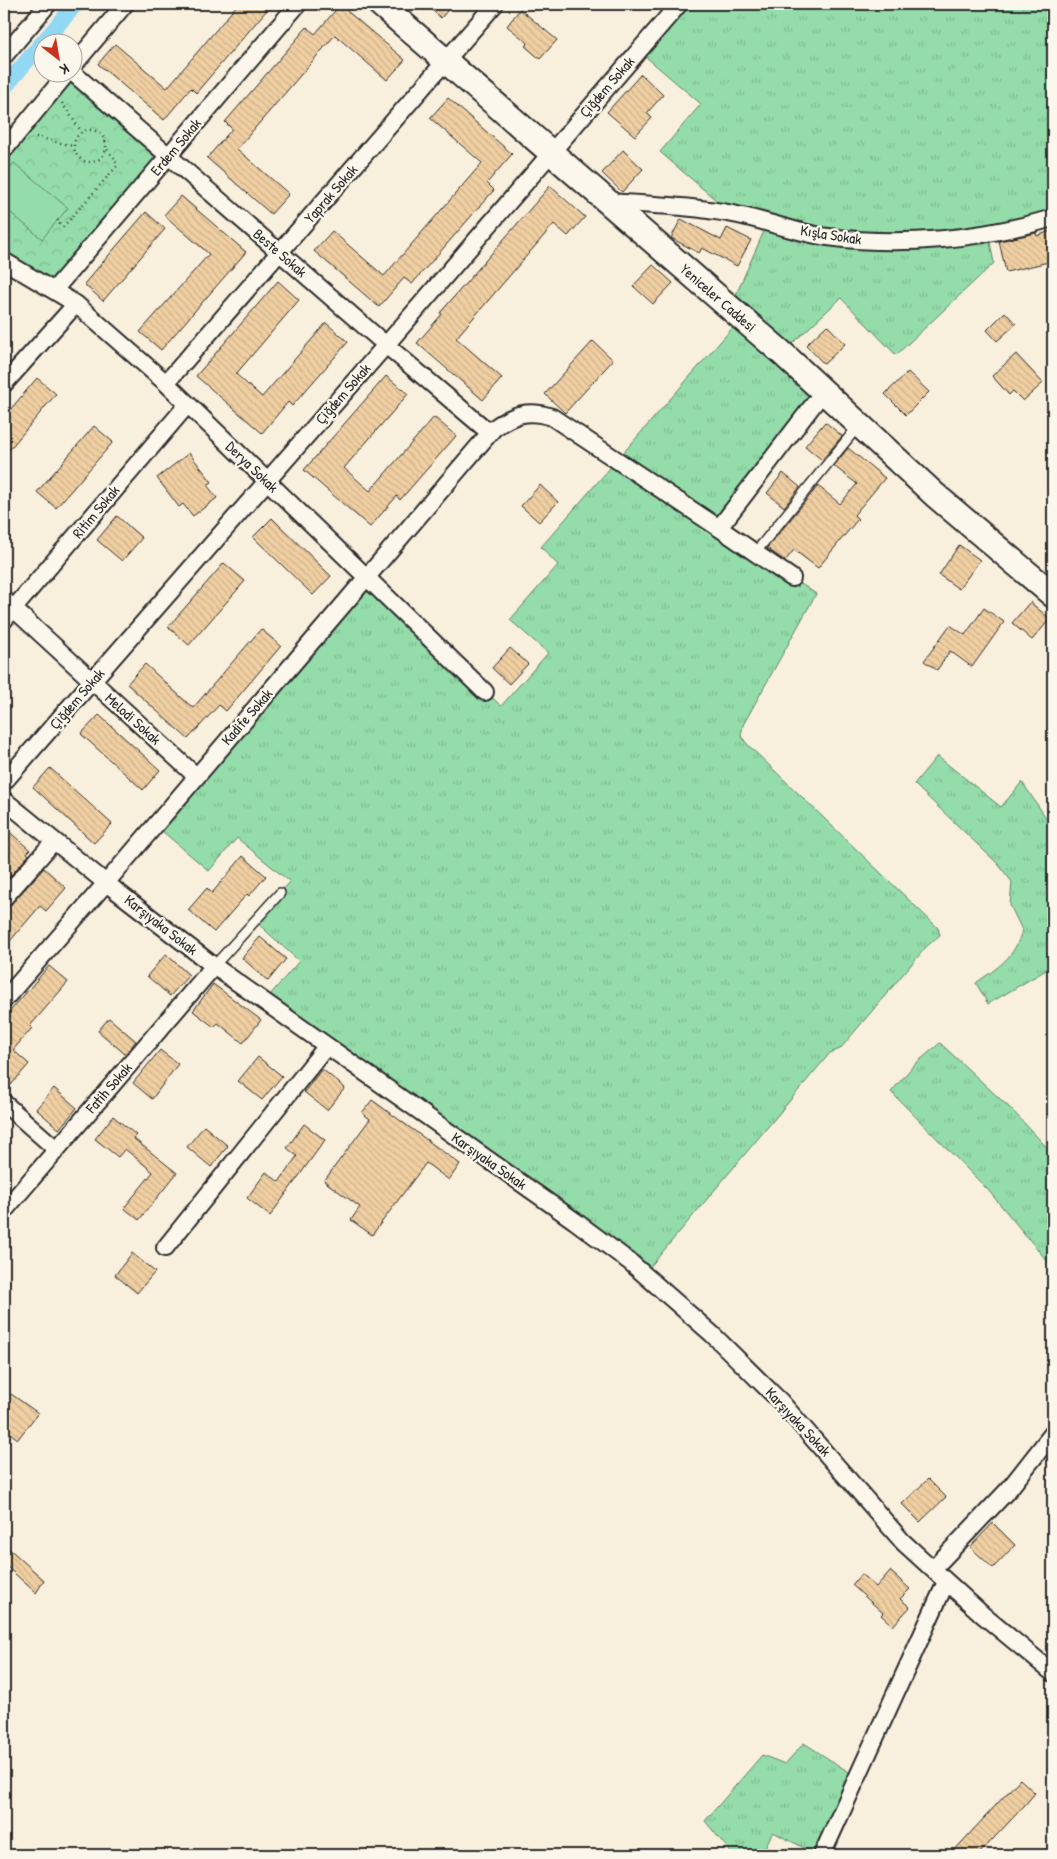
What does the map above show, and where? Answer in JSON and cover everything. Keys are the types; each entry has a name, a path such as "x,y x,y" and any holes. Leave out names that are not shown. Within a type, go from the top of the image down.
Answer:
{"street":[{"path":"4,56 48,4"},
{"path":"82,55 125,4"},
{"name":"Erdem Sokak","path":"54,290 298,4"},
{"name":"Yeniceler Caddesi","path":"380,4 782,353 934,495 1053,594"},
{"name":"Yaprak Sokak","path":"166,383 495,4"},
{"name":"Çiğdem Sokak","path":"4,782 386,345 679,4"},
{"name":"Beste Sokak","path":"82,81 490,433"},
{"path":"4,150 60,82"},
{"name":"Kışla Sokak","path":"608,202 732,214 827,237 856,240 904,241 952,237 992,232 1053,218"},
{"name":"Derya Sokak","path":"4,261 76,304 166,383 485,692"},
{"path":"4,384 76,304"},
{"path":"719,528 823,392"},
{"name":"Ritim Sokak","path":"7,610 188,404"},
{"name":"Kadife Sokak","path":"4,1000 490,433 503,422 527,412 542,413 552,417 792,578"},
{"name":"Melodi Sokak","path":"7,610 93,682 196,776"},
{"name":"Karşıyaka Sokak","path":"4,800 106,883 214,966 575,1221 630,1262 669,1295 781,1402 904,1542 1013,1641 1053,1673"},
{"path":"4,898 54,841"},
{"name":"Fatih Sokak","path":"4,1211 214,966"},
{"path":"164,1248 326,1046"},
{"path":"4,1103 56,1149"},
{"path":"933,1569 1009,1489 1053,1432"},
{"path":"822,1855 946,1582"}],"lane":[{"path":"755,552 859,425"},
{"path":"214,966 280,893"}],"path":[{"path":"53,90 81,131"},
{"path":"89,129 98,131 104,137 106,148 104,154 98,160 90,162 82,160 75,154 73,146 75,138 81,131 89,129"},
{"path":"19,132 73,146"},
{"path":"58,220 56,222 63,227 117,166 115,159 106,148"}],"green space":[{"path":"679,4 1053,4 1053,218 988,232 994,263 896,355 841,298 782,353 823,392 719,528 816,594 743,725 741,736 748,745 938,928 940,935 926,947 840,1049 830,1053 644,1274 264,1002 299,961 255,921 290,882 237,838 209,871 155,825 367,578 501,706 548,653 510,620 558,565 541,547 741,318 730,308 768,222 732,214 660,152 701,104 639,51"},
{"path":"61,82 79,82 169,156 54,290 4,261 4,150"},
{"path":"14,163 68,208 42,239 4,207 4,175"},
{"path":"937,756 1001,807 1022,782 1053,828 1053,966 988,1004 976,983 1005,961 1015,948 1022,930 1010,905 1012,882 998,864 914,784"},
{"path":"940,1043 1012,1110 1053,1154 1053,1268 988,1190 891,1092 913,1066"},
{"path":"804,1743 858,1778 818,1855 773,1832 761,1855 733,1855 705,1821 762,1755 785,1764"}],"building":[{"path":"238,4 272,4 196,93 191,88 164,120 98,64 115,44 167,88"},
{"path":"425,4 453,4 441,18"},
{"path":"340,5 405,60 387,80 335,35 237,149 289,194 271,214 207,158 232,129 225,122 307,27 315,34"},
{"path":"520,9 557,40 540,59 525,46 528,43 507,26"},
{"path":"641,74 663,95 647,113 652,118 635,136 607,112"},
{"path":"448,98 512,154 487,183 494,190 412,284 404,278 379,307 314,251 332,231 384,276 482,163 430,118"},
{"path":"623,150 643,169 622,192 602,173"},
{"path":"550,186 585,217 568,236 554,224 456,338 502,378 483,400 417,343 442,314 440,313"},
{"path":"181,196 246,252 161,350 140,332 209,254 164,215"},
{"path":"146,212 165,229 103,301 84,284"},
{"path":"681,219 721,240 727,228 751,240 737,266 702,248 699,253 671,238"},
{"path":"1053,230 1053,261 1006,272 999,241 1036,233 1037,236"},
{"path":"653,265 673,283 653,304 633,286"},
{"path":"278,281 299,300 236,374 247,384 262,397 326,323 348,342 292,406 288,402 262,433 196,376"},
{"path":"1005,312 1016,324 997,341 987,330"},
{"path":"827,325 845,344 824,364 806,345"},
{"path":"593,341 613,360 565,413 545,394"},
{"path":"1016,354 1043,383 1023,401 1013,391 1009,395 992,376"},
{"path":"908,372 929,392 906,415 885,394"},
{"path":"386,376 408,394 344,468 370,491 434,417 456,436 400,500 397,496 370,527 304,470"},
{"path":"37,378 56,394 4,456 4,417"},
{"path":"825,422 842,436 822,460 805,446"},
{"path":"94,426 113,442 56,508 37,492"},
{"path":"848,448 885,478 854,515 858,519 818,568 794,550 785,561 767,548 818,486 840,504 857,484 834,466"},
{"path":"189,453 212,482 207,485 217,498 193,516 183,504 179,507 157,478"},
{"path":"783,473 800,487 784,507 767,493"},
{"path":"540,485 558,502 539,522 521,506"},
{"path":"117,516 142,538 122,561 97,540"},
{"path":"272,518 331,576 313,595 253,537"},
{"path":"959,545 980,560 959,589 939,575"},
{"path":"224,563 245,581 189,645 168,627"},
{"path":"1030,602 1050,619 1032,640 1012,623"},
{"path":"984,608 1004,622 972,667 950,651 937,670 924,661 950,625 965,635"},
{"path":"261,629 281,646 226,711 219,705 188,739 127,684 145,664 193,708"},
{"path":"510,648 528,664 509,684 492,668"},
{"path":"99,715 160,770 143,790 81,734"},
{"path":"50,768 112,824 94,843 33,787"},
{"path":"4,827 30,850 27,853 29,855 11,875 4,869"},
{"path":"243,856 266,876 249,896 247,894 214,932 188,910 207,888 212,893"},
{"path":"44,868 66,888 46,911 40,906 4,948 4,912"},
{"path":"260,937 286,959 268,981 242,958"},
{"path":"166,954 189,975 170,996 147,976"},
{"path":"49,966 68,982 30,1026 32,1028 13,1050 29,1064 11,1085 4,1078 4,1018"},
{"path":"213,984 261,1020 243,1043 218,1023 214,1027 193,1011"},
{"path":"109,1018 136,1041 125,1054 98,1031"},
{"path":"160,1050 178,1064 152,1099 133,1083"},
{"path":"258,1057 282,1076 262,1100 238,1081"},
{"path":"322,1069 345,1088 327,1110 304,1092"},
{"path":"54,1088 77,1108 59,1129 36,1109"},
{"path":"372,1100 460,1164 449,1180 426,1163 372,1235 351,1220 360,1207 324,1181 370,1119 362,1113"},
{"path":"113,1116 136,1135 133,1138 177,1173 139,1220 124,1208 153,1172 125,1149 118,1157 95,1139"},
{"path":"304,1124 325,1140 270,1216 247,1198 266,1172 279,1182 297,1156 287,1148"},
{"path":"204,1126 228,1146 211,1167 187,1147"},
{"path":"132,1253 155,1272 137,1293 115,1275"},
{"path":"11,1394 38,1413 18,1439 4,1429 4,1403"},
{"path":"928,1479 946,1497 920,1522 902,1504"},
{"path":"993,1523 1015,1545 993,1568 970,1547"},
{"path":"4,1544 44,1580 36,1593 4,1564"},
{"path":"890,1571 910,1589 900,1599 910,1607 893,1626 881,1615 883,1613 852,1585 861,1574 876,1587"},
{"path":"1020,1779 1035,1793 1024,1806 978,1855 950,1855"}],"waterway":[{"path":"52,32 76,4"},
{"path":"4,88 32,55"}]}
